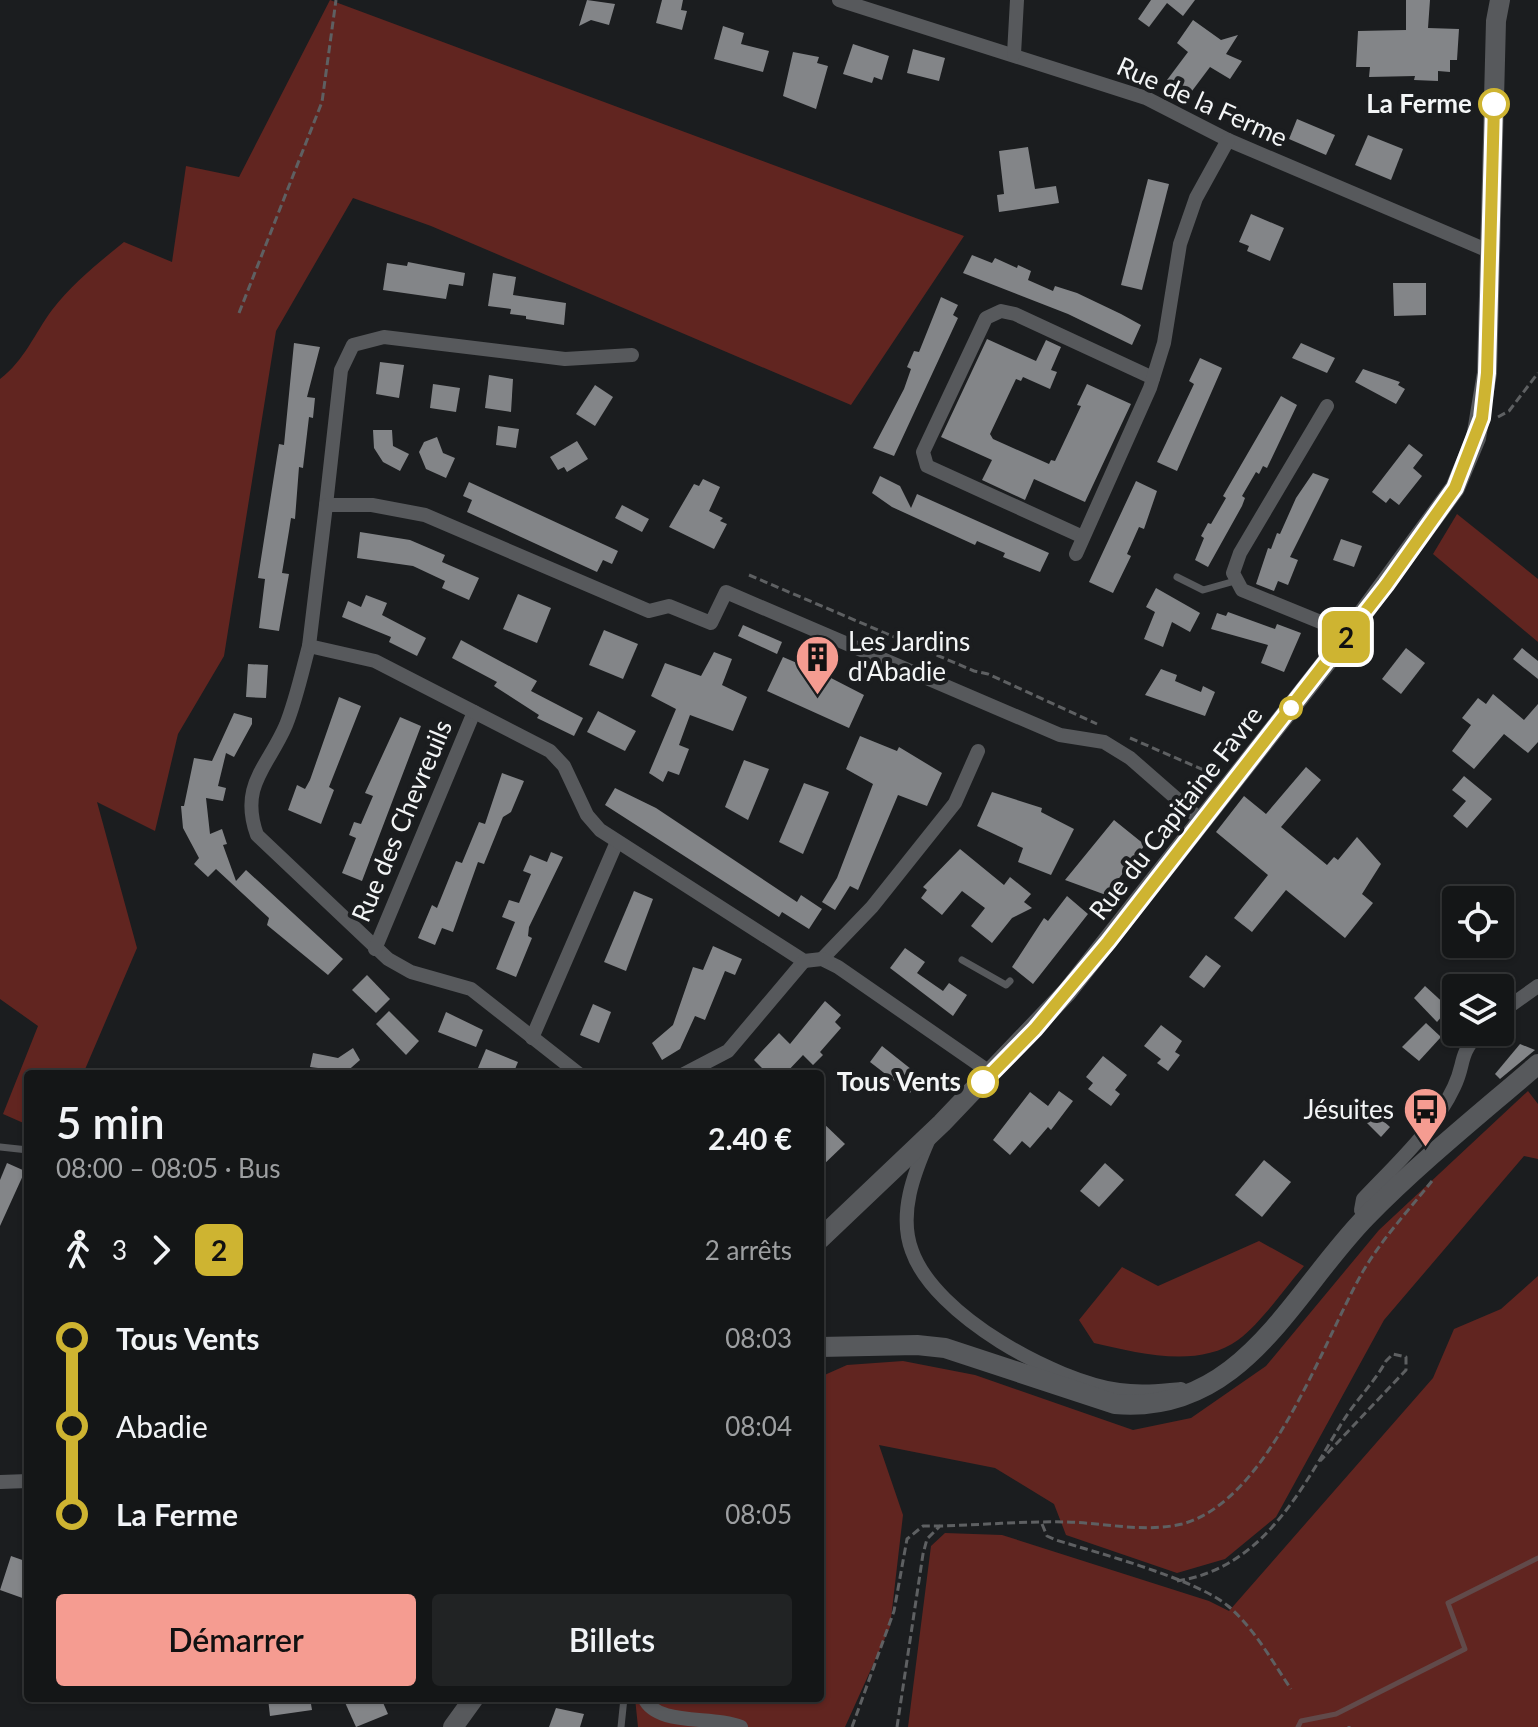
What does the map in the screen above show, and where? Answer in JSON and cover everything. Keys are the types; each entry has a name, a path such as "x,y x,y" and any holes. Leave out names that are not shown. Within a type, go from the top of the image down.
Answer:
{"street":[{"name":"Rue de la Ferme","path":"839,0 1146,98 1228,140 1491,252"},
{"path":"1014,54 1017,0"},
{"name":"Rue du Capitaine Favre","path":"824,1235 991,1073 1067,992 1346,637 1455,488 1482,418 1487,373 1496,21 1500,0"},
{"path":"1076,554 1153,378 1164,343 1180,244 1196,198 1228,140"},
{"path":"1083,537 927,466 923,452 986,318 1001,311 1015,314 1153,378"},
{"path":"574,1070 471,989 411,972 375,949 268,848 257,835 250,816 256,778 285,726 309,646 341,370 353,345 384,337 565,359 632,355"},
{"path":"1327,406 1240,553 1233,573 1235,581 1250,594 1323,623 1346,637"},
{"path":"326,505 372,505 425,515 649,611 669,606 711,623 726,592 1060,735 1104,742 1130,758 1202,821"},
{"path":"309,646 375,661 550,751 564,766 587,815 616,844 804,961 822,959 872,907 955,803 978,751"},
{"name":"Rue des Chevreuils","path":"375,949 474,712"},
{"path":"532,1038 616,844"},
{"path":"822,959 991,1073"},
{"path":"692,1070 728,1051 804,961"},
{"path":"1514,1003 1538,986"},
{"path":"1366,1217 1361,1210 1363,1199 1421,1136 1455,1086 1467,1046"},
{"path":"824,1347 917,1345 961,1351 1115,1404 1159,1403 1209,1385 1263,1342 1366,1217 1462,1126 1538,1064"},
{"path":"932,1132 911,1188 907,1224 911,1250 927,1278 969,1320 1023,1353 1104,1387 1137,1392 1209,1385"},
{"name":"Rue du Capitaine Favre","path":"824,1244 869,1191"},
{"path":"824,1358 861,1345"},
{"path":"0,1482 24,1481"},
{"path":"453,1727 471,1702"},
{"path":"646,1702 648,1708 665,1718 741,1727"}],"lane":[{"path":"1177,577 1203,590 1235,581"},
{"path":"962,960 997,984 1006,985 1010,981"},
{"path":"0,1147 24,1150"},
{"path":"621,1727 619,1715 623,1702"}],"path":[{"path":"239,313 322,102 336,0"},
{"path":"1482,418 1498,417 1509,411 1538,373"},
{"path":"749,575 974,671 988,674 1105,728"},
{"path":"1119,734 1233,782"},
{"path":"852,1727 894,1611 907,1539 923,1526 1042,1524 1159,1528 1186,1523 1221,1505 1260,1464 1364,1271 1435,1178"},
{"path":"1177,1581 1217,1570 1248,1552 1276,1525 1386,1361 1393,1354 1406,1357 1406,1370 1320,1461"},
{"path":"1042,1524 1047,1536 1056,1540 1177,1581 1226,1604 1254,1635 1291,1689"},
{"path":"897,1727 923,1554 927,1539 940,1526"}],"shaded area":[{"path":"330,0 964,236 851,405 431,226 353,198 276,331 224,656 178,734 155,831 97,802 137,948 85,1070 24,1070 24,1123 3,1114 38,1026 0,999 0,379 23,355 60,300 124,242 172,262 186,166 239,177"},
{"path":"1457,514 1538,579 1538,642 1433,554"},
{"path":"1528,1091 1538,1104 1538,1159 1524,1156 1384,1320 1276,1517 1225,1559 1177,1573 1066,1535 1054,1504 995,1468 879,1445 903,1515 890,1627 845,1727 638,1727 635,1702 824,1702 824,1375 847,1365 903,1361 975,1375 1133,1430 1191,1418 1266,1366 1379,1230"},
{"path":"1259,1241 1304,1266 1255,1324 1238,1340 1222,1349 1186,1356 1129,1351 1094,1343 1079,1320 1122,1267 1158,1286"},
{"path":"1538,1276 1538,1727 908,1727 931,1546 945,1533 1002,1535 1209,1601 1229,1611 1433,1378 1454,1329 1501,1309"}],"building":[{"path":"587,0 615,4 609,25 591,20 579,26"},
{"path":"662,0 683,0 681,10 687,11 682,30 656,23"},
{"path":"1151,0 1195,0 1183,16 1167,3 1149,27 1138,19"},
{"path":"1406,0 1430,0 1428,28 1459,29 1457,60 1450,60 1450,72 1438,71 1438,81 1414,80 1415,76 1369,77 1370,67 1356,67 1358,31 1406,30"},
{"path":"1193,20 1221,40 1238,35 1226,54 1242,61 1230,79 1210,67 1189,95 1167,80 1188,52 1177,43"},
{"path":"723,26 744,33 741,44 769,51 763,72 714,59"},
{"path":"853,44 889,56 882,80 874,77 872,83 843,74"},
{"path":"913,49 945,58 939,81 907,73"},
{"path":"793,52 819,57 817,63 828,66 816,109 783,96"},
{"path":"1297,119 1335,135 1326,155 1289,139"},
{"path":"1368,135 1403,149 1391,180 1355,165"},
{"path":"1028,147 1035,189 1056,186 1059,203 999,212 997,195 1004,194 999,151"},
{"path":"1148,179 1169,184 1142,290 1121,285"},
{"path":"1251,214 1284,228 1270,261 1247,251 1249,246 1239,242"},
{"path":"972,255 992,263 995,258 1017,268 1018,265 1031,271 1028,280 1053,291 1055,286 1077,293 1141,325 1132,345 1068,314 963,273"},
{"path":"408,262 465,273 463,286 449,284 446,299 383,290 387,263 407,266"},
{"path":"493,273 516,277 513,295 566,303 564,325 526,319 526,316 510,314 511,309 488,306"},
{"path":"1393,283 1426,283 1426,315 1394,316"},
{"path":"941,297 958,305 953,315 958,318 894,456 873,448 904,389 911,369 907,367 914,351 919,352"},
{"path":"987,339 1036,361 1046,340 1061,347 1051,370 1057,372 1050,389 1023,377 1021,381 1016,379 990,434 993,439 1049,464 1051,460 1055,461 1081,406 1077,405 1087,384 1131,404 1085,502 1034,479 1025,500 982,480 992,460 941,437"},
{"path":"294,343 320,347 307,397 315,398 313,418 309,417 303,468 299,467 295,519 291,518 282,573 289,574 279,631 259,628 265,579 258,578 279,444 284,445"},
{"path":"1301,343 1335,358 1327,373 1292,358"},
{"path":"1200,358 1222,368 1177,471 1157,462 1194,384 1189,381"},
{"path":"380,362 404,365 399,398 376,394"},
{"path":"1363,369 1400,382 1398,385 1405,389 1396,404 1355,382"},
{"path":"489,375 513,379 511,412 485,408"},
{"path":"433,384 460,388 456,412 430,408"},
{"path":"595,385 613,397 595,426 576,414"},
{"path":"1281,396 1297,405 1267,468 1263,466 1259,474 1256,472 1242,496 1245,498 1242,506 1208,567 1195,560 1204,538 1201,536 1226,498 1223,496"},
{"path":"498,426 519,429 516,448 496,445"},
{"path":"373,430 392,430 393,446 409,454 400,471 383,462 374,448"},
{"path":"437,437 443,453 455,458 446,478 426,469 419,452 424,442"},
{"path":"577,441 588,459 567,472 564,467 558,470 550,457"},
{"path":"1409,444 1423,455 1413,468 1422,476 1399,505 1390,498 1386,503 1372,492"},
{"path":"1313,473 1329,479 1290,557 1298,560 1288,585 1278,581 1274,591 1256,584 1268,548 1271,549 1277,533 1280,534 1296,498"},
{"path":"880,476 900,486 911,508 917,494 1049,553 1040,572 1003,557 1005,553 977,541 975,545 892,507 872,493"},
{"path":"703,479 720,487 709,511 723,518 720,521 727,524 714,549 669,527 694,484 699,486"},
{"path":"1136,481 1157,491 1144,529 1139,527 1127,554 1131,556 1113,593 1089,582"},
{"path":"469,482 618,551 612,564 603,560 597,572 467,512 472,500 463,496"},
{"path":"622,505 649,519 642,532 615,518"},
{"path":"360,532 410,540 445,555 442,562 479,578 469,600 442,588 445,581 413,566 357,558"},
{"path":"1341,539 1362,546 1354,567 1333,560"},
{"path":"1156,588 1200,613 1190,632 1172,622 1163,647 1144,639 1155,612 1146,607"},
{"path":"518,594 551,608 537,643 503,629"},
{"path":"366,595 387,603 382,615 426,638 417,656 389,642 391,637 342,617 348,601 361,607"},
{"path":"1228,612 1275,629 1277,624 1301,633 1284,672 1261,663 1268,645 1211,629 1217,613 1226,616"},
{"path":"743,625 782,642 777,654 738,636"},
{"path":"604,630 638,644 623,679 589,665"},
{"path":"461,640 537,681 531,691 583,718 574,736 537,718 539,715 494,686 497,682 452,658"},
{"path":"1406,648 1425,663 1401,694 1382,679"},
{"path":"1522,648 1538,661 1538,679 1513,659"},
{"path":"714,652 732,659 722,685 747,697 733,731 690,715 679,745 689,749 679,775 668,771 663,782 649,773 676,709 651,696 665,663 701,676"},
{"name":"Les Jardins d'Abadie","path":"783,657 818,672 820,669 832,674 831,678 864,695 849,728 767,691"},
{"path":"248,664 268,665 266,698 246,697"},
{"path":"1161,669 1177,675 1175,681 1201,692 1203,686 1215,692 1205,716 1145,695"},
{"path":"1493,694 1524,720 1538,704 1538,742 1528,753 1504,734 1474,769 1452,751 1471,725 1462,718 1478,698 1486,704"},
{"path":"339,697 361,706 329,787 334,790 321,824 288,810 297,785 305,789 310,780"},
{"path":"598,711 636,731 625,751 587,732"},
{"path":"234,713 252,718 252,724 234,757 226,753 218,786 226,788 223,801 206,798 210,834 222,829 227,844 223,845 236,881 246,870 343,959 328,975 267,925 269,918 216,869 208,877 194,864 199,858 183,828 181,806 184,806 194,758 212,761"},
{"path":"400,717 421,726 362,881 342,873 356,838 349,835 354,822 361,824 373,796 365,793"},
{"path":"860,736 897,751 899,747 942,773 927,806 898,795 858,890 850,886 835,910 822,902 837,878 873,784 846,769"},
{"path":"744,760 769,769 748,820 725,807"},
{"path":"1306,767 1321,780 1281,827 1327,865 1334,857 1338,860 1357,837 1381,864 1362,894 1373,903 1345,938 1286,890 1252,932 1234,918 1268,875 1216,832 1244,796 1266,814"},
{"path":"502,773 524,781 511,812 503,817 484,864 478,862 453,932 442,928 435,945 418,938 432,905 437,908 456,861 462,863 479,822 485,824"},
{"path":"1464,776 1492,799 1467,828 1453,816 1466,801 1452,790"},
{"path":"804,783 829,792 803,854 779,842"},
{"path":"615,788 656,808 797,902 801,895 822,909 809,929 782,912 779,917 605,805"},
{"path":"992,792 1042,808 1041,812 1074,829 1051,875 1018,862 1023,848 977,826"},
{"path":"1114,820 1145,845 1106,895 1065,880"},
{"path":"960,849 1004,885 1010,877 1031,894 1024,902 1032,908 1012,918 992,943 971,926 985,908 962,891 942,915 921,898 927,890 923,887"},
{"path":"551,852 563,857 529,927 528,936 532,938 516,977 496,969 515,922 502,917 509,900 519,903 531,874 523,871 530,855 547,862"},
{"path":"634,891 653,899 626,971 604,962"},
{"path":"1067,896 1088,914 1033,984 1012,967 1044,918 1048,921"},
{"path":"713,946 742,959 735,975 725,971 705,1020 695,1016 680,1049 662,1060 652,1043 673,1025 693,967 703,970"},
{"path":"905,948 925,962 917,973 943,991 949,983 967,995 953,1016 890,968"},
{"path":"1206,955 1221,966 1204,988 1189,977"},
{"path":"367,975 390,999 376,1013 352,990"},
{"path":"1425,986 1442,1002 1442,1016 1437,1022 1414,998"},
{"path":"825,1001 841,1015 835,1022 841,1028 813,1065 803,1055 789,1070 764,1070 754,1060 779,1033 790,1044"},
{"path":"593,1004 611,1012 599,1043 580,1035"},
{"path":"389,1011 419,1041 406,1055 376,1024"},
{"path":"446,1012 483,1030 476,1047 438,1032"},
{"path":"1426,1023 1441,1037 1419,1061 1402,1047"},
{"path":"1161,1025 1182,1041 1175,1052 1180,1055 1168,1071 1157,1063 1161,1059 1144,1046"},
{"path":"1520,1044 1535,1050 1500,1079 1495,1074"},
{"path":"882,1046 921,1077 910,1093 870,1062"},
{"path":"353,1048 360,1060 349,1070 310,1067 313,1053 338,1058"},
{"path":"486,1049 518,1062 515,1070 478,1068"},
{"path":"1103,1056 1127,1075 1115,1090 1120,1094 1111,1106 1088,1089 1093,1083 1086,1077"},
{"path":"1059,1091 1073,1101 1051,1130 1048,1127 1030,1148 1022,1141 1010,1155 993,1140 1030,1092 1048,1106"},
{"path":"1356,1097 1390,1127 1381,1137 1349,1105"},
{"path":"824,1124 845,1144 824,1164"},
{"path":"1264,1160 1291,1182 1262,1217 1235,1195"},
{"path":"7,1163 24,1171 0,1226 0,1180"},
{"path":"1105,1163 1124,1180 1099,1207 1080,1191"},
{"path":"11,1556 24,1561 24,1599 0,1590"},
{"path":"268,1702 311,1702 312,1710 270,1716"},
{"path":"345,1702 383,1702 388,1714 356,1727"},
{"path":"556,1708 584,1714 580,1727 549,1727"}],"waterway":[{"path":"1298,1727 1301,1721 1336,1714 1465,1649 1448,1603 1538,1558"}],"bus line":[{"name":"2","path":"983,1082 1035,1029 1108,942 1400,567 1455,488 1482,418 1487,373 1494,104"}],"place":[{"name":"La Ferme","path":"1494,104"},
{"name":"Les Jardins d'Abadie","path":"817,696"},
{"name":"Tous Vents","path":"983,1082"},
{"name":"Jésuites","path":"1425,1149"}]}
